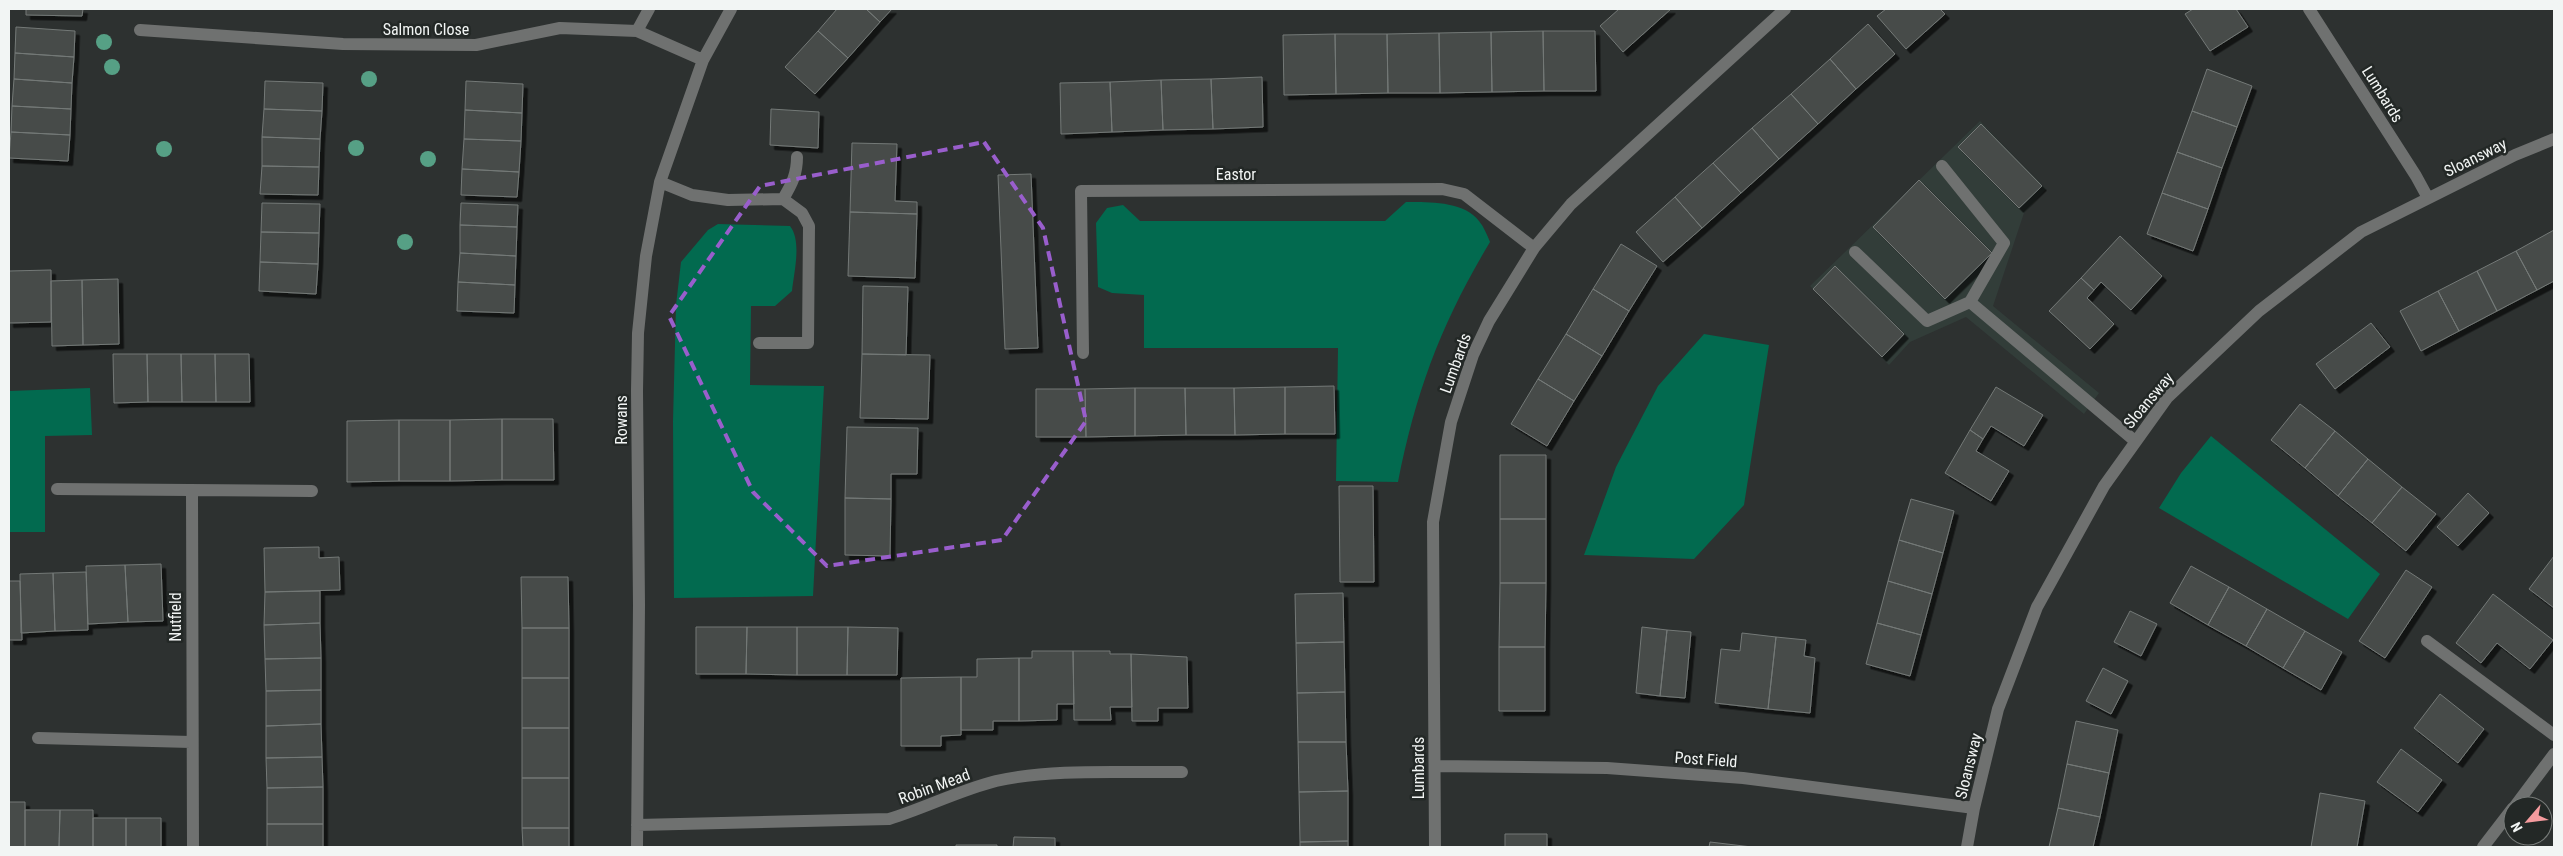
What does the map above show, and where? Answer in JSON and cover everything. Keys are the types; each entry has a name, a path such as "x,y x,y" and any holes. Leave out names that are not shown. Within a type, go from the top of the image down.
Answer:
{"street":[{"path":"637,31 649,9"},
{"name":"Rowans","path":"637,847 638,333 646,256 660,182 703,60 731,9"},
{"name":"Lumbards","path":"1435,847 1433,522 1440,473 1451,422 1473,355 1489,321 1534,248 1571,204 1785,9"},
{"name":"Lumbards","path":"2309,9 2416,176 2428,198"},
{"name":"Salmon Close","path":"140,30 343,44 476,45 560,28 637,31 703,60"},
{"name":"Sloansway","path":"1967,847 1974,808 1998,709 2037,606 2104,486 2167,398 2259,311 2361,232 2428,198 2554,139"},
{"path":"783,199 797,171 797,157"},
{"path":"1855,252 1927,321 1970,302 2004,242 1942,166"},
{"path":"660,182 692,195 728,200 783,199 802,213 810,226 808,344 759,343"},
{"name":"Eastor","path":"1083,353 1081,190 1442,189 1464,194 1534,248"},
{"path":"1970,302 2135,441"},
{"path":"57,489 192,492 312,491"},
{"name":"Nutfield","path":"192,492 191,742 193,847"},
{"path":"2427,641 2554,735"},
{"path":"38,738 191,742"},
{"path":"2522,796 2554,754"},
{"name":"Post Field","path":"1435,766 1608,768 1743,778 1974,808"},
{"name":"Robin Mead","path":"637,825 889,818 922,809 962,792 997,781 1046,775 1182,772"},
{"path":"2483,847 2503,821"}],"highlighted area":[{"path":"984,142 1043,228 1086,421 1002,540 827,566 753,492 669,316 760,186"}],"shaded area":[{"path":"1980,121 2046,189 2024,213 1993,306 2099,393 2084,414 1966,317 1910,342 1889,365 1810,286"}],"green space":[{"path":"1406,202 1445,204 1464,210 1472,214 1479,221 1490,242 1458,300 1433,358 1413,417 1398,482 1336,481 1338,348 1144,348 1144,295 1112,293 1098,287 1096,223 1107,208 1123,205 1140,221 1385,221"},
{"path":"718,224 790,226 794,232 796,257 792,291 775,306 751,306 750,385 824,386 813,596 674,598 673,421 676,305 681,262 708,230"},
{"path":"1704,334 1769,345 1744,505 1694,559 1584,555 1616,467 1658,386"},
{"path":"90,388 92,435 45,436 45,532 9,532 9,391"},
{"path":"2211,436 2380,574 2348,619 2159,508 2181,473"}],"building":[{"path":"26,9 83,9 82,16 26,15"},
{"path":"837,9 866,9 880,22 848,58 818,31"},
{"path":"866,9 892,9 880,22"},
{"path":"1619,9 1671,9 1623,52 1600,26"},
{"path":"1886,9 1940,9 1945,14 1906,49 1877,16"},
{"path":"2193,9 2236,9 2248,27 2210,51 2185,14"},
{"path":"1868,24 1895,54 1856,89 1830,59"},
{"path":"16,27 75,31 74,57 15,53"},
{"path":"818,31 848,58 815,94 785,67"},
{"path":"1543,31 1595,31 1596,91 1544,91"},
{"path":"1543,31 1544,91 1492,92 1491,32"},
{"path":"1491,32 1492,92 1440,93 1439,33"},
{"path":"1439,33 1440,93 1388,93 1387,34"},
{"path":"1335,34 1336,94 1284,95 1283,35"},
{"path":"1335,34 1387,34 1388,93 1336,94"},
{"path":"15,53 74,57 72,83 14,79"},
{"path":"1830,59 1856,89 1818,124 1791,94"},
{"path":"2207,69 2252,86 2237,127 2192,111"},
{"path":"1262,77 1263,127 1213,129 1211,79"},
{"path":"14,79 72,83 71,109 12,106"},
{"path":"1211,79 1213,129 1163,130 1161,80"},
{"path":"1161,80 1163,130 1112,132 1110,82"},
{"path":"265,81 323,83 322,111 264,109"},
{"path":"466,81 523,84 522,113 465,110"},
{"path":"1110,82 1112,132 1061,134 1060,83"},
{"path":"1791,94 1818,124 1779,159 1752,128"},
{"path":"12,106 71,109 70,135 11,132"},
{"path":"264,109 322,111 320,139 262,137"},
{"path":"771,109 819,112 818,148 770,145"},
{"path":"465,110 522,113 521,141 464,139"},
{"path":"2192,111 2237,127 2222,168 2177,152"},
{"path":"1981,124 2042,186 2019,208 1958,147"},
{"path":"1752,128 1779,159 1741,193 1713,163"},
{"path":"11,132 70,135 68,161 9,158"},
{"path":"262,137 320,139 319,167 262,166"},
{"path":"464,139 521,141 519,172 462,169"},
{"path":"852,143 897,144 895,201 917,202 917,214 850,212"},
{"path":"2177,152 2222,168 2208,209 2162,193"},
{"path":"1713,163 1741,193 1702,228 1675,197"},
{"path":"262,166 319,167 318,195 260,194"},
{"path":"462,169 519,172 517,197 461,195"},
{"path":"1031,174 1038,348 1005,349 998,175"},
{"path":"1919,180 1992,253 1945,299 1873,227"},
{"path":"2162,193 2208,209 2193,251 2147,234"},
{"path":"1675,197 1702,228 1663,262 1636,232"},
{"path":"262,203 320,204 319,233 261,232"},
{"path":"461,203 518,205 517,227 460,225"},
{"path":"850,212 917,214 915,278 848,276"},
{"path":"460,225 517,227 516,256 460,253"},
{"path":"2554,230 2554,281 2537,290 2516,251"},
{"path":"261,232 319,233 318,264 260,262"},
{"path":"2120,236 2162,276 2131,310 2101,282 2094,290 2081,278"},
{"path":"1621,244 1657,266 1629,311 1593,289"},
{"path":"2516,251 2537,290 2497,311 2477,271"},
{"path":"460,253 516,256 515,285 458,282"},
{"path":"260,262 318,264 316,294 259,291"},
{"path":"1835,266 1904,334 1882,357 1813,289"},
{"path":"51,270 51,322 9,323 9,271"},
{"path":"2477,271 2497,311 2459,331 2438,291"},
{"path":"2081,278 2094,290 2087,298 2114,324 2090,349 2049,311"},
{"path":"118,279 119,344 83,345 82,280"},
{"path":"82,280 83,345 52,346 51,281"},
{"path":"458,282 515,285 514,313 457,311"},
{"path":"863,286 908,287 906,355 862,354"},
{"path":"1593,289 1629,311 1602,356 1566,334"},
{"path":"2438,291 2459,331 2421,351 2400,311"},
{"path":"2371,323 2390,347 2335,389 2316,364"},
{"path":"1566,334 1602,356 1574,401 1538,379"},
{"path":"113,354 147,354 148,402 114,403"},
{"path":"147,354 181,354 182,402 148,402"},
{"path":"181,354 215,354 216,402 182,402"},
{"path":"215,354 249,354 250,402 216,402"},
{"path":"862,354 930,355 928,419 860,418"},
{"path":"1538,379 1574,401 1547,446 1511,424"},
{"path":"1334,386 1335,434 1285,434 1285,387"},
{"path":"1285,387 1285,434 1235,435 1234,388"},
{"path":"1996,387 2043,415 2024,446 1991,426 1983,439 1970,430"},
{"path":"1135,388 1185,388 1186,435 1135,436"},
{"path":"1135,388 1135,436 1086,437 1085,389"},
{"path":"1185,388 1234,388 1235,435 1186,435"},
{"path":"1036,389 1085,389 1086,437 1036,437"},
{"path":"2300,404 2335,431 2305,468 2271,440"},
{"path":"502,419 553,419 554,480 502,480"},
{"path":"502,419 502,480 450,481 450,420"},
{"path":"399,420 399,481 347,482 347,421"},
{"path":"399,420 450,420 450,481 399,481"},
{"path":"847,427 918,428 917,474 891,474 891,499 845,498"},
{"path":"1970,430 1983,439 1976,451 2009,471 1991,501 1945,473"},
{"path":"2335,431 2368,459 2338,496 2305,468"},
{"path":"1500,455 1546,455 1546,519 1500,519"},
{"path":"2368,459 2402,487 2372,523 2338,496"},
{"path":"1339,486 1373,486 1374,582 1340,582"},
{"path":"2402,487 2436,514 2406,551 2372,523"},
{"path":"2468,493 2489,513 2458,546 2437,527"},
{"path":"845,498 891,499 890,556 845,555"},
{"path":"1911,499 1954,511 1943,553 1899,540"},
{"path":"1500,519 1546,519 1546,583 1500,583"},
{"path":"1899,540 1943,553 1932,594 1888,581"},
{"path":"319,547 319,558 339,557 340,590 265,592 264,548"},
{"path":"2554,556 2554,608 2529,589"},
{"path":"161,564 163,621 128,622 125,565"},
{"path":"125,565 128,622 88,624 86,566"},
{"path":"2191,566 2229,587 2208,625 2170,603"},
{"path":"2406,570 2432,587 2385,658 2359,641"},
{"path":"86,572 88,630 55,631 53,573"},
{"path":"53,573 55,631 21,633 20,574"},
{"path":"521,577 568,577 569,628 522,628"},
{"path":"9,581 20,581 22,640 9,640"},
{"path":"1888,581 1932,594 1921,635 1877,623"},
{"path":"1500,583 1546,583 1545,647 1499,647"},
{"path":"2229,587 2267,609 2246,646 2208,625"},
{"path":"320,591 320,623 264,625 265,592"},
{"path":"1343,593 1344,642 1296,643 1295,594"},
{"path":"2493,594 2553,640 2530,669 2497,643 2481,663 2456,643"},
{"path":"2267,609 2305,631 2283,668 2246,646"},
{"path":"2130,611 2157,624 2141,656 2114,642"},
{"path":"320,623 321,658 265,659 264,625"},
{"path":"1877,623 1921,635 1910,676 1866,664"},
{"path":"696,627 747,627 746,674 696,674"},
{"path":"747,627 797,627 797,675 746,674"},
{"path":"797,627 848,627 847,675 797,675"},
{"path":"848,627 898,628 897,675 847,675"},
{"path":"1642,627 1667,630 1660,696 1636,693"},
{"path":"522,628 569,628 569,678 522,678"},
{"path":"1667,630 1691,632 1685,698 1660,696"},
{"path":"2305,631 2342,652 2321,690 2283,668"},
{"path":"1742,633 1776,637 1768,709 1715,703 1721,649 1740,651"},
{"path":"1776,637 1806,640 1804,656 1815,658 1810,713 1768,709"},
{"path":"1344,642 1345,692 1297,693 1296,643"},
{"path":"1499,647 1545,647 1545,711 1499,711"},
{"path":"1032,651 1073,651 1074,704 1057,704 1057,720 1019,721 1019,658 1032,658"},
{"path":"1073,651 1110,651 1110,654 1131,654 1132,707 1110,707 1111,720 1074,720"},
{"path":"1131,654 1187,657 1188,708 1158,708 1158,721 1132,721"},
{"path":"321,658 321,690 266,691 265,659"},
{"path":"1019,658 1019,721 993,721 993,730 961,730 961,677 977,677 977,659"},
{"path":"2103,668 2128,681 2111,714 2086,701"},
{"path":"961,677 961,735 941,736 941,746 901,746 901,678"},
{"path":"522,678 569,678 569,728 522,728"},
{"path":"321,690 321,724 266,726 266,691"},
{"path":"1345,692 1346,742 1298,742 1297,693"},
{"path":"2440,694 2484,729 2458,763 2414,728"},
{"path":"2076,721 2118,730 2109,773 2067,764"},
{"path":"321,724 322,757 266,758 266,726"},
{"path":"522,728 569,728 569,778 522,778"},
{"path":"1298,742 1346,742 1348,791 1299,792"},
{"path":"2401,749 2442,780 2418,812 2377,782"},
{"path":"322,757 323,787 267,788 266,758"},
{"path":"2067,764 2109,773 2100,817 2058,808"},
{"path":"522,778 569,778 569,828 522,828"},
{"path":"323,787 323,824 267,824 267,788"},
{"path":"1348,791 1348,841 1300,842 1299,792"},
{"path":"2320,793 2365,801 2357,847 2311,847"},
{"path":"9,802 25,802 25,847 9,847"},
{"path":"2058,808 2100,817 2093,847 2049,847"},
{"path":"25,810 60,810 59,847 25,847"},
{"path":"60,810 93,810 93,847 59,847"},
{"path":"93,818 126,818 126,847 93,847"},
{"path":"126,818 161,818 161,847 126,847"},
{"path":"267,824 323,824 323,847 267,847"},
{"path":"522,828 569,828 569,847 523,847"},
{"path":"1505,834 1547,834 1547,847 1505,847"},
{"path":"1014,837 1055,838 1055,847 1013,847"},
{"path":"1348,841 1348,847 1300,847 1300,842"},
{"path":"1710,842 1752,847 1709,847"},
{"path":"956,845 997,845 997,847 956,847"}]}
